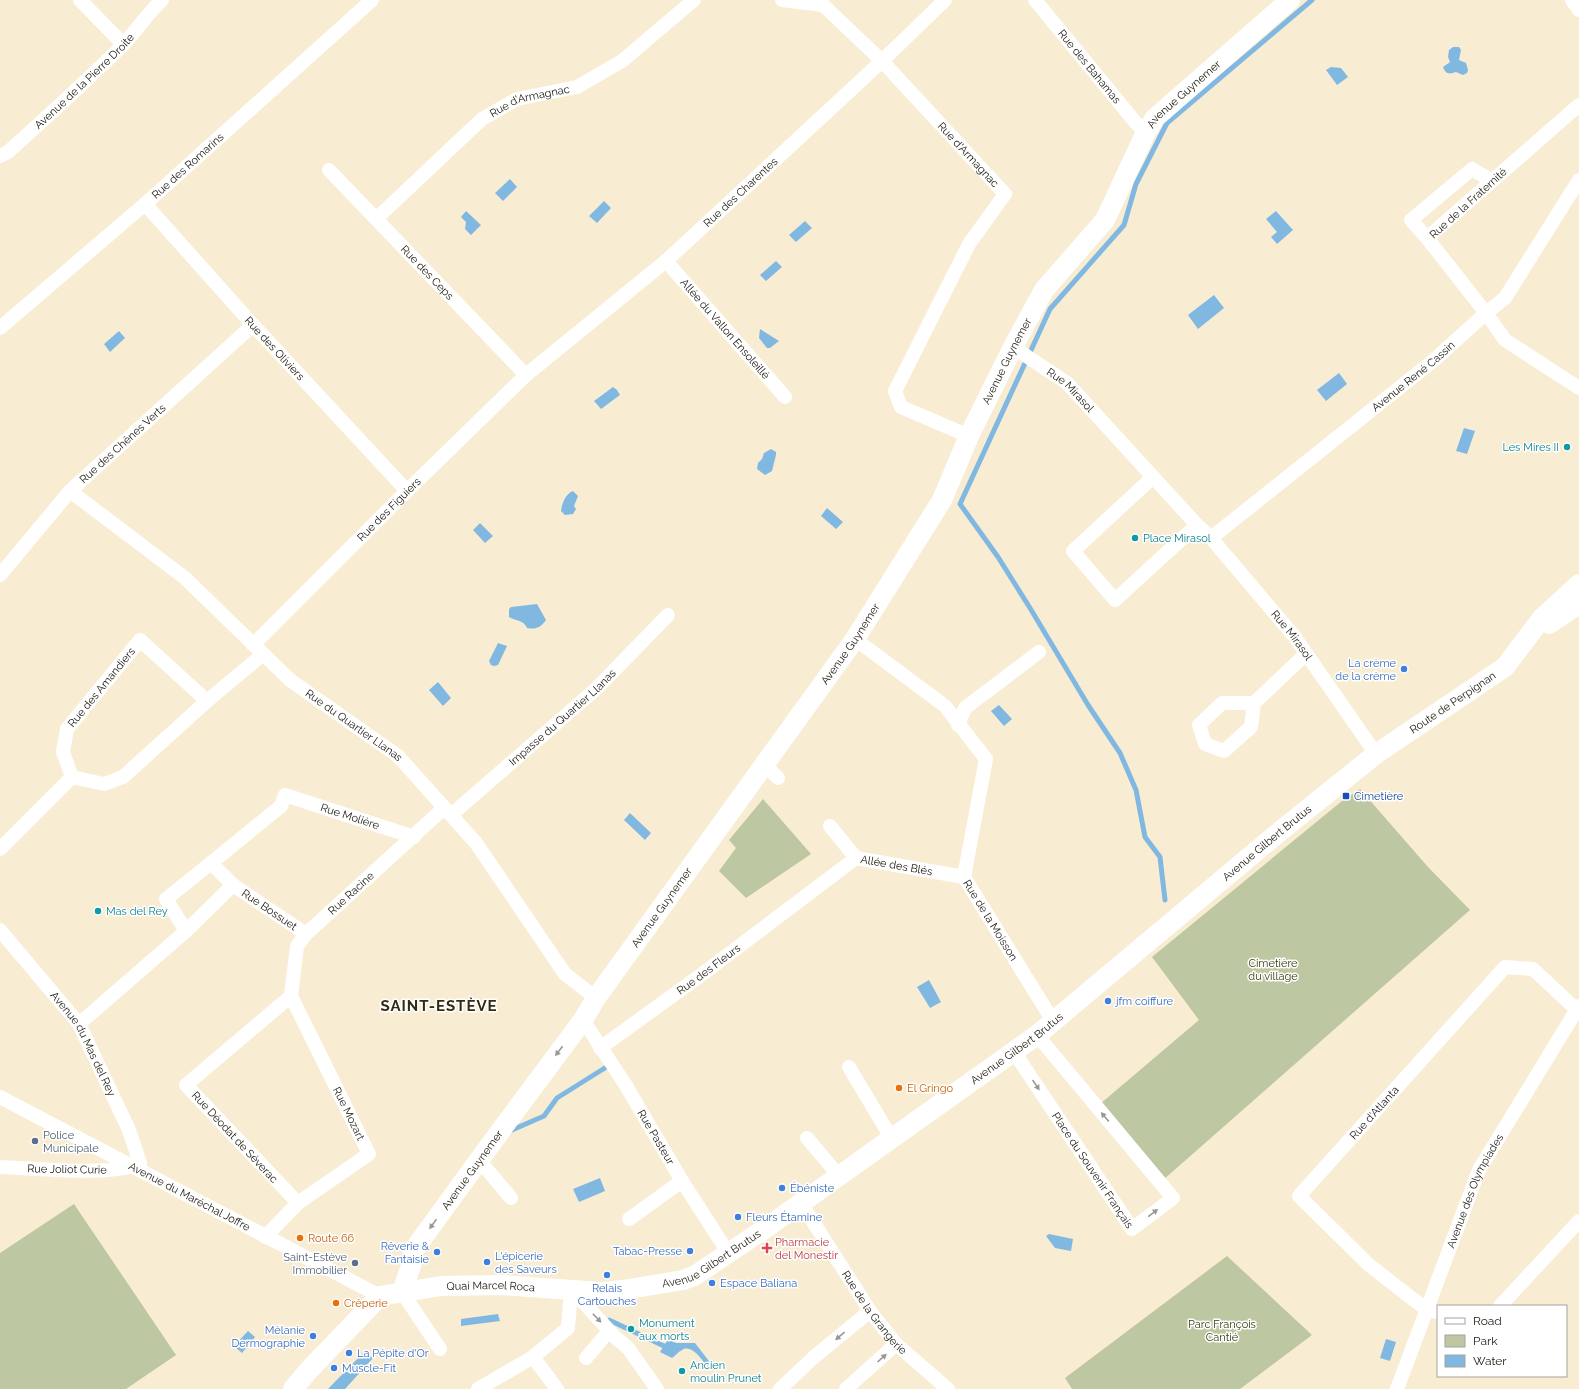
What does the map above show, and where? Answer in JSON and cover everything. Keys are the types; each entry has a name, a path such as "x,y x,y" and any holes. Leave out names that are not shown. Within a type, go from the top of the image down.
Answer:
{"main road":[{"name":"Avenue Guynemer","path":"402,1292 411,1266 413,1251 583,1020 596,998 772,771 942,500 969,436 1022,353 1044,290 1105,220 1146,132 1155,118 1281,3"},
{"name":"Route de Perpignan","path":"1376,754 1505,667 1542,618 1579,584"},
{"name":"Route de Perpignan","path":"1524,643 1579,604"},
{"name":"Avenue Gilbert Brutus","path":"602,1292 683,1280 694,1276 729,1254 1037,1035 1278,833 1376,754"},
{"name":"Quai Marcel Roca","path":"380,1296 441,1286 494,1285 602,1292"},
{"path":"293,1389 309,1370 380,1296"}],"street":[{"path":"80,0 123,44"},
{"name":"Avenue de la Pierre Droite","path":"0,156 8,152 52,113 123,44 162,0"},
{"name":"Rue d'Armagnac","path":"376,218 482,119 517,99 577,87 622,61 694,0"},
{"name":"Rue d'Armagnac","path":"782,0 823,5 882,61 1005,194 969,244 895,391 902,407 969,436"},
{"name":"Rue des Charentes","path":"526,374 666,261 882,61 945,0"},
{"name":"Rue des Bahamas","path":"1035,0 1136,123 1146,132"},
{"path":"1572,0 1579,10"},
{"name":"Rue des Romarins","path":"0,328 145,204 362,3"},
{"name":"Rue de la Fraternité","path":"1579,104 1427,238 1486,313 1505,340 1579,388"},
{"path":"1427,238 1411,220 1472,169 1492,181"},
{"name":"Rue des Ceps","path":"329,170 526,374"},
{"name":"Avenue René Cassin","path":"1211,538 1433,361 1486,313 1505,298 1579,180"},
{"name":"Rue des Oliviers","path":"145,204 253,325 407,491"},
{"name":"Allée du Vallon Ensoleillé","path":"666,261 785,397"},
{"name":"Rue des Chênes Verts","path":"1,570 70,491 253,325"},
{"name":"Rue Mirasol","path":"1022,353 1067,382 1197,525 1211,538 1294,636 1376,754"},
{"name":"Rue des Figuiers","path":"258,650 407,491 526,374"},
{"path":"1153,476 1073,551 1115,600 1197,525"},
{"name":"Rue du Quartier Llanas","path":"70,491 185,578 290,680 398,756 476,843 565,974 596,998"},
{"name":"Impasse du Quartier Llanas","path":"448,812 597,688 668,615"},
{"name":"Rue de la Moisson","path":"855,639 945,706 986,760 964,877 1053,1021"},
{"name":"Rue des Amandiers","path":"72,777 63,752 67,729 140,640 207,701"},
{"path":"0,849 72,777 104,784 123,777 207,701 258,650"},
{"path":"958,725 965,708 1039,652"},
{"path":"1254,703 1306,654"},
{"name":"Rue Molière","path":"211,863 280,806 285,795 414,837"},
{"name":"Rue Racine","path":"291,996 297,946 306,934 414,837 448,812"},
{"path":"830,826 856,858"},
{"name":"Allée des Blés","path":"816,888 856,858 964,877"},
{"path":"186,931 166,899 211,863"},
{"name":"Rue Bossuet","path":"211,863 233,885 306,934"},
{"path":"79,1024 186,931 233,885"},
{"name":"Rue des Fleurs","path":"600,1048 697,978 816,888"},
{"name":"Avenue du Mas del Rey","path":"0,930 79,1024 129,1130 140,1163 133,1167"},
{"name":"Rue d'Atlanta","path":"1432,1311 1369,1265 1298,1196 1505,967 1533,969 1578,1009"},
{"name":"Rue Mozart","path":"291,996 369,1154 298,1203"},
{"name":"Rue Déodat de Séverac","path":"291,996 186,1085 298,1203"},
{"name":"Avenue des Olympiades","path":"1397,1389 1432,1311 1479,1170 1578,1009"},
{"name":"Rue Pasteur","path":"583,1020 625,1084 682,1181 729,1254"},
{"name":"Place du Souvenir Français","path":"1014,1052 1132,1229 1173,1198 1037,1035"},
{"path":"849,1067 892,1139"},
{"name":"Avenue du Maréchal Joffre","path":"0,1097 380,1296"},
{"path":"808,1138 839,1176"},
{"path":"479,1160 511,1198"},
{"name":"Rue Joliot Curie","path":"0,1167 118,1170 133,1167"},
{"path":"629,1220 682,1181"},
{"path":"265,1237 298,1203"},
{"name":"Rue de la Grangerie","path":"801,1203 870,1311 896,1344 948,1389"},
{"path":"1501,1305 1579,1221"},
{"path":"570,1289 628,1348 658,1389"},
{"path":"478,1389 533,1357 568,1328 570,1289"},
{"path":"402,1292 440,1349"},
{"path":"780,1389 813,1358 870,1311"},
{"path":"586,1358 609,1330"},
{"path":"846,1389 885,1356 896,1344"},
{"path":"533,1357 557,1389"}],"green space":[{"name":"Cimetière du village","path":"1360,789 1428,867 1470,910 1163,1180 1100,1104 1199,1020 1152,957 1342,801"},
{"path":"763,799 811,854 746,898 719,871 736,848 729,840"},
{"path":"74,1204 176,1355 126,1389 0,1389 0,1253"},
{"name":"Parc François Cantié","path":"1227,1256 1312,1335 1240,1389 1072,1389 1065,1378"}],"water":[{"path":"1453,47 1459,47 1461,50 1459,60 1466,63 1468,70 1467,73 1463,75 1456,72 1448,73 1443,67 1450,62 1448,57 1449,50"},
{"path":"1331,67 1341,68 1348,77 1337,85 1326,70"},
{"path":"510,179 517,187 503,201 495,193"},
{"path":"604,201 611,208 597,223 589,216"},
{"path":"466,211 481,225 471,235 465,229 466,222 461,217"},
{"path":"1276,211 1293,230 1277,244 1271,237 1277,232 1266,219"},
{"path":"805,221 812,228 796,242 789,235"},
{"path":"776,261 782,267 766,281 760,275"},
{"path":"1214,295 1224,308 1198,329 1188,315"},
{"path":"760,329 779,341 770,348 767,348 759,338"},
{"path":"119,331 125,338 110,352 104,344"},
{"path":"1339,373 1347,384 1326,401 1317,390"},
{"path":"613,387 620,395 601,409 594,401"},
{"path":"1464,428 1475,431 1467,454 1456,451"},
{"path":"771,449 776,452 776,455 772,471 765,475 757,469 758,463 762,459 764,453"},
{"path":"573,491 578,496 574,506 576,509 573,514 565,515 561,511 563,502 568,494"},
{"path":"827,508 843,522 836,529 821,516"},
{"path":"480,523 493,536 485,543 473,530"},
{"path":"537,604 546,620 538,627 533,629 527,628 524,623 509,617 509,609 511,607"},
{"path":"498,643 507,646 498,665 494,666 491,665 489,661"},
{"path":"438,682 451,698 443,706 429,690"},
{"path":"999,705 1012,719 1004,726 991,711"},
{"path":"630,813 651,833 645,840 624,820"},
{"path":"929,980 941,1002 930,1008 917,987"},
{"path":"600,1178 605,1191 579,1202 573,1189"},
{"path":"1049,1234 1073,1239 1071,1251 1055,1248 1046,1236"},
{"path":"498,1314 500,1321 461,1326 461,1319"},
{"path":"248,1331 255,1337 242,1353 234,1346"},
{"path":"668,1339 676,1343 695,1343 712,1365 709,1368 697,1354 690,1349 682,1350 672,1358 660,1352"},
{"path":"1386,1339 1396,1342 1390,1361 1380,1358"},
{"path":"365,1351 373,1358 345,1389 328,1389"}],"waterway":[{"path":"1165,900 1160,857 1145,837 1136,790 1120,753 1088,705 998,557 960,504 1050,309 1124,225 1136,184 1167,123 1312,0"},
{"path":"512,1130 544,1116 557,1098 608,1066"},
{"path":"609,1320 664,1346 670,1347"}],"place":[{"name":"Les Mires II","path":"1567,447"},
{"name":"Place Mirasol","path":"1135,538"},
{"name":"La crème de la crème","path":"1404,669"},
{"name":"Cimetière","path":"1346,796"},
{"name":"Mas del Rey","path":"98,911"},
{"name":"jfm coiffure","path":"1108,1001"},
{"name":"El Gringo","path":"899,1088"},
{"name":"Police Municipale","path":"35,1141"},
{"name":"Ébéniste","path":"782,1188"},
{"name":"Fleurs Étamine","path":"738,1217"},
{"name":"Route 66","path":"300,1238"},
{"name":"Pharmacie del Monestir","path":"767,1248"},
{"name":"Tabac-Presse","path":"690,1251"},
{"name":"Rêverie & Fantaisie","path":"437,1252"},
{"name":"L'épicerie des Saveurs","path":"487,1262"},
{"name":"Saint-Estève Immobilier","path":"355,1263"},
{"name":"Relais Cartouches","path":"607,1275"},
{"name":"Espace Baliana","path":"712,1283"},
{"name":"Crêperie","path":"336,1303"},
{"name":"Monument aux morts","path":"631,1329"},
{"name":"Mélanie Dermographie","path":"313,1336"},
{"name":"La Pépite d'Or","path":"349,1353"},
{"name":"Muscle-Fit","path":"334,1368"},
{"name":"Ancien moulin Prunet","path":"682,1371"}],"district":[{"name":"SAINT-ESTÈVE","path":"439,1006"}]}
